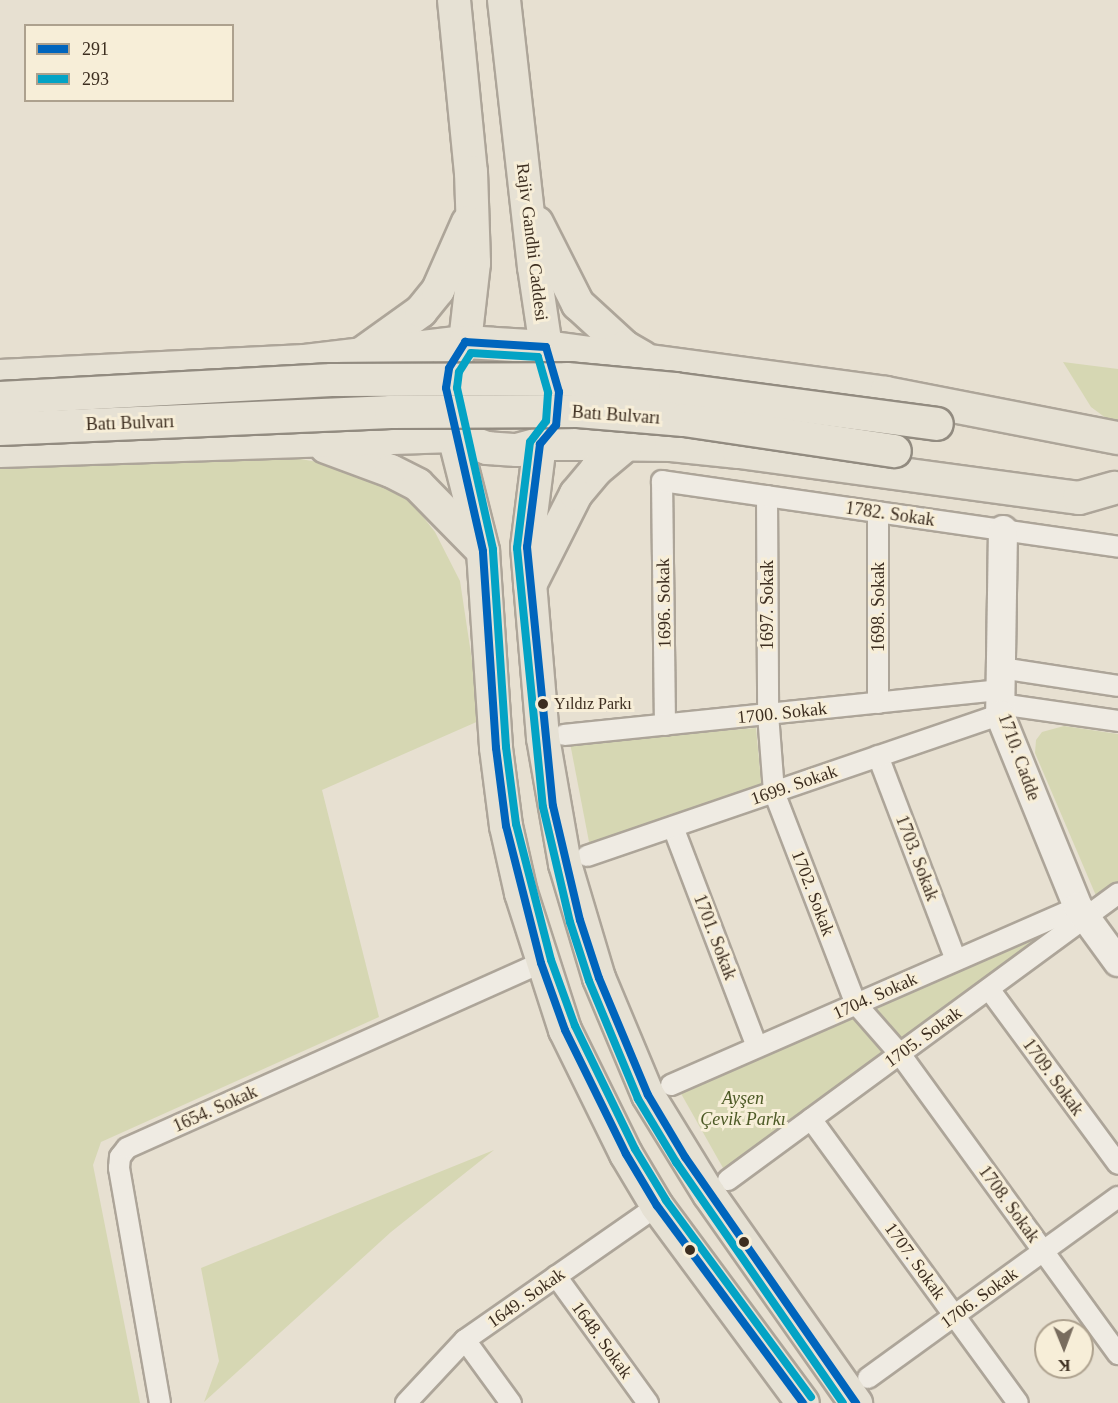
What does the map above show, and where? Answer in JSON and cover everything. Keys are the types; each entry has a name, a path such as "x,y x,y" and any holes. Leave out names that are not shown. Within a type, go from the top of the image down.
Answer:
{"main road":[{"path":"454,0 473,207 474,263 465,342 449,368 446,388 454,436 483,551 496,748 506,826 541,963 595,1097 657,1206 803,1403"},
{"name":"Rajiv Gandhi Caddesi","path":"504,0 526,208 546,347 559,392 556,425 540,444 527,548 553,806 580,920 614,1017 648,1095 685,1157 862,1391"},
{"path":"363,353 421,311 438,290 473,207"},
{"path":"526,208 543,230 578,304 625,347 651,362"},
{"path":"0,376 305,360 465,342 546,347 956,404 1118,438"},
{"name":"Batı Bulvarı","path":"0,398 332,380 567,379 675,389 1118,448"},
{"name":"Batı Bulvarı","path":"0,429 391,412 578,411 684,420 895,451 1116,488"},
{"path":"0,451 454,436 487,448 517,450 540,444 626,445 739,452 1079,498 1116,488"},
{"path":"308,441 391,471 418,485 483,551"},
{"path":"530,585 576,494 596,470 626,445"}],"street":[{"name":"1782. Sokak","path":"662,481 1118,547"},
{"name":"1696. Sokak","path":"662,481 665,725"},
{"name":"1697. Sokak","path":"767,496 768,714"},
{"name":"1698. Sokak","path":"878,512 878,703"},
{"name":"1710. Cadde","path":"1003,530 1000,694 1082,912 1118,962"},
{"path":"1000,694 1118,686"},
{"name":"1700. Sokak","path":"564,735 878,703 1000,694"},
{"path":"1000,694 1118,721"},
{"name":"1699. Sokak","path":"587,856 878,756 1000,694"},
{"name":"1702. Sokak","path":"768,714 774,792 856,1004 900,1054"},
{"name":"1703. Sokak","path":"878,756 956,960"},
{"name":"1701. Sokak","path":"673,827 757,1047"},
{"name":"1705. Sokak","path":"728,1180 989,989 1082,912 1118,894"},
{"name":"1704. Sokak","path":"671,1085 956,960 1082,912"},
{"name":"1654. Sokak","path":"160,1403 119,1168 127,1148 541,963"},
{"name":"1709. Sokak","path":"989,989 1118,1164"},
{"name":"1708. Sokak","path":"900,1054 1118,1354"},
{"name":"1707. Sokak","path":"811,1119 1018,1403"},
{"name":"1706. Sokak","path":"862,1391 955,1316 1118,1197"},
{"name":"1649. Sokak","path":"406,1403 465,1340 657,1206"},
{"name":"1648. Sokak","path":"556,1276 648,1403"},
{"path":"465,1340 501,1399"}],"green space":[{"path":"1063,362 1118,369 1118,427 1091,407"},
{"path":"283,456 358,469 409,499 435,532 460,581 481,720 322,790 379,1017 101,1142 93,1165 140,1403 0,1403 0,462"},
{"path":"1064,726 1118,734 1118,883 1097,898 1035,753 1036,740 1042,732"},
{"path":"756,728 762,791 590,847 570,743"},
{"path":"1063,925 901,1047 868,1008"},
{"name":"Ayşen Çevik Parkı","path":"856,1011 893,1053 727,1175 679,1090"},
{"path":"494,1150 391,1232 204,1402 219,1361 201,1268"}],"transit line":[{"name":"291","path":"803,1403 657,1206 626,1154 565,1030 541,963 506,826 496,748 483,551 446,388 449,368 465,342 546,347 559,392 556,425 540,444 527,547 553,806 580,920 599,978 648,1095 685,1157 856,1403"},
{"name":"293","path":"811,1397 666,1200 635,1149 575,1026 551,960 516,824 506,747 493,549 457,388 459,372 471,353 538,357 548,393 546,421 530,442 517,548 543,807 570,922 589,981 638,1099 676,1162 843,1403"}],"place":[{"name":"Yıldız Parkı","path":"543,704"}]}
